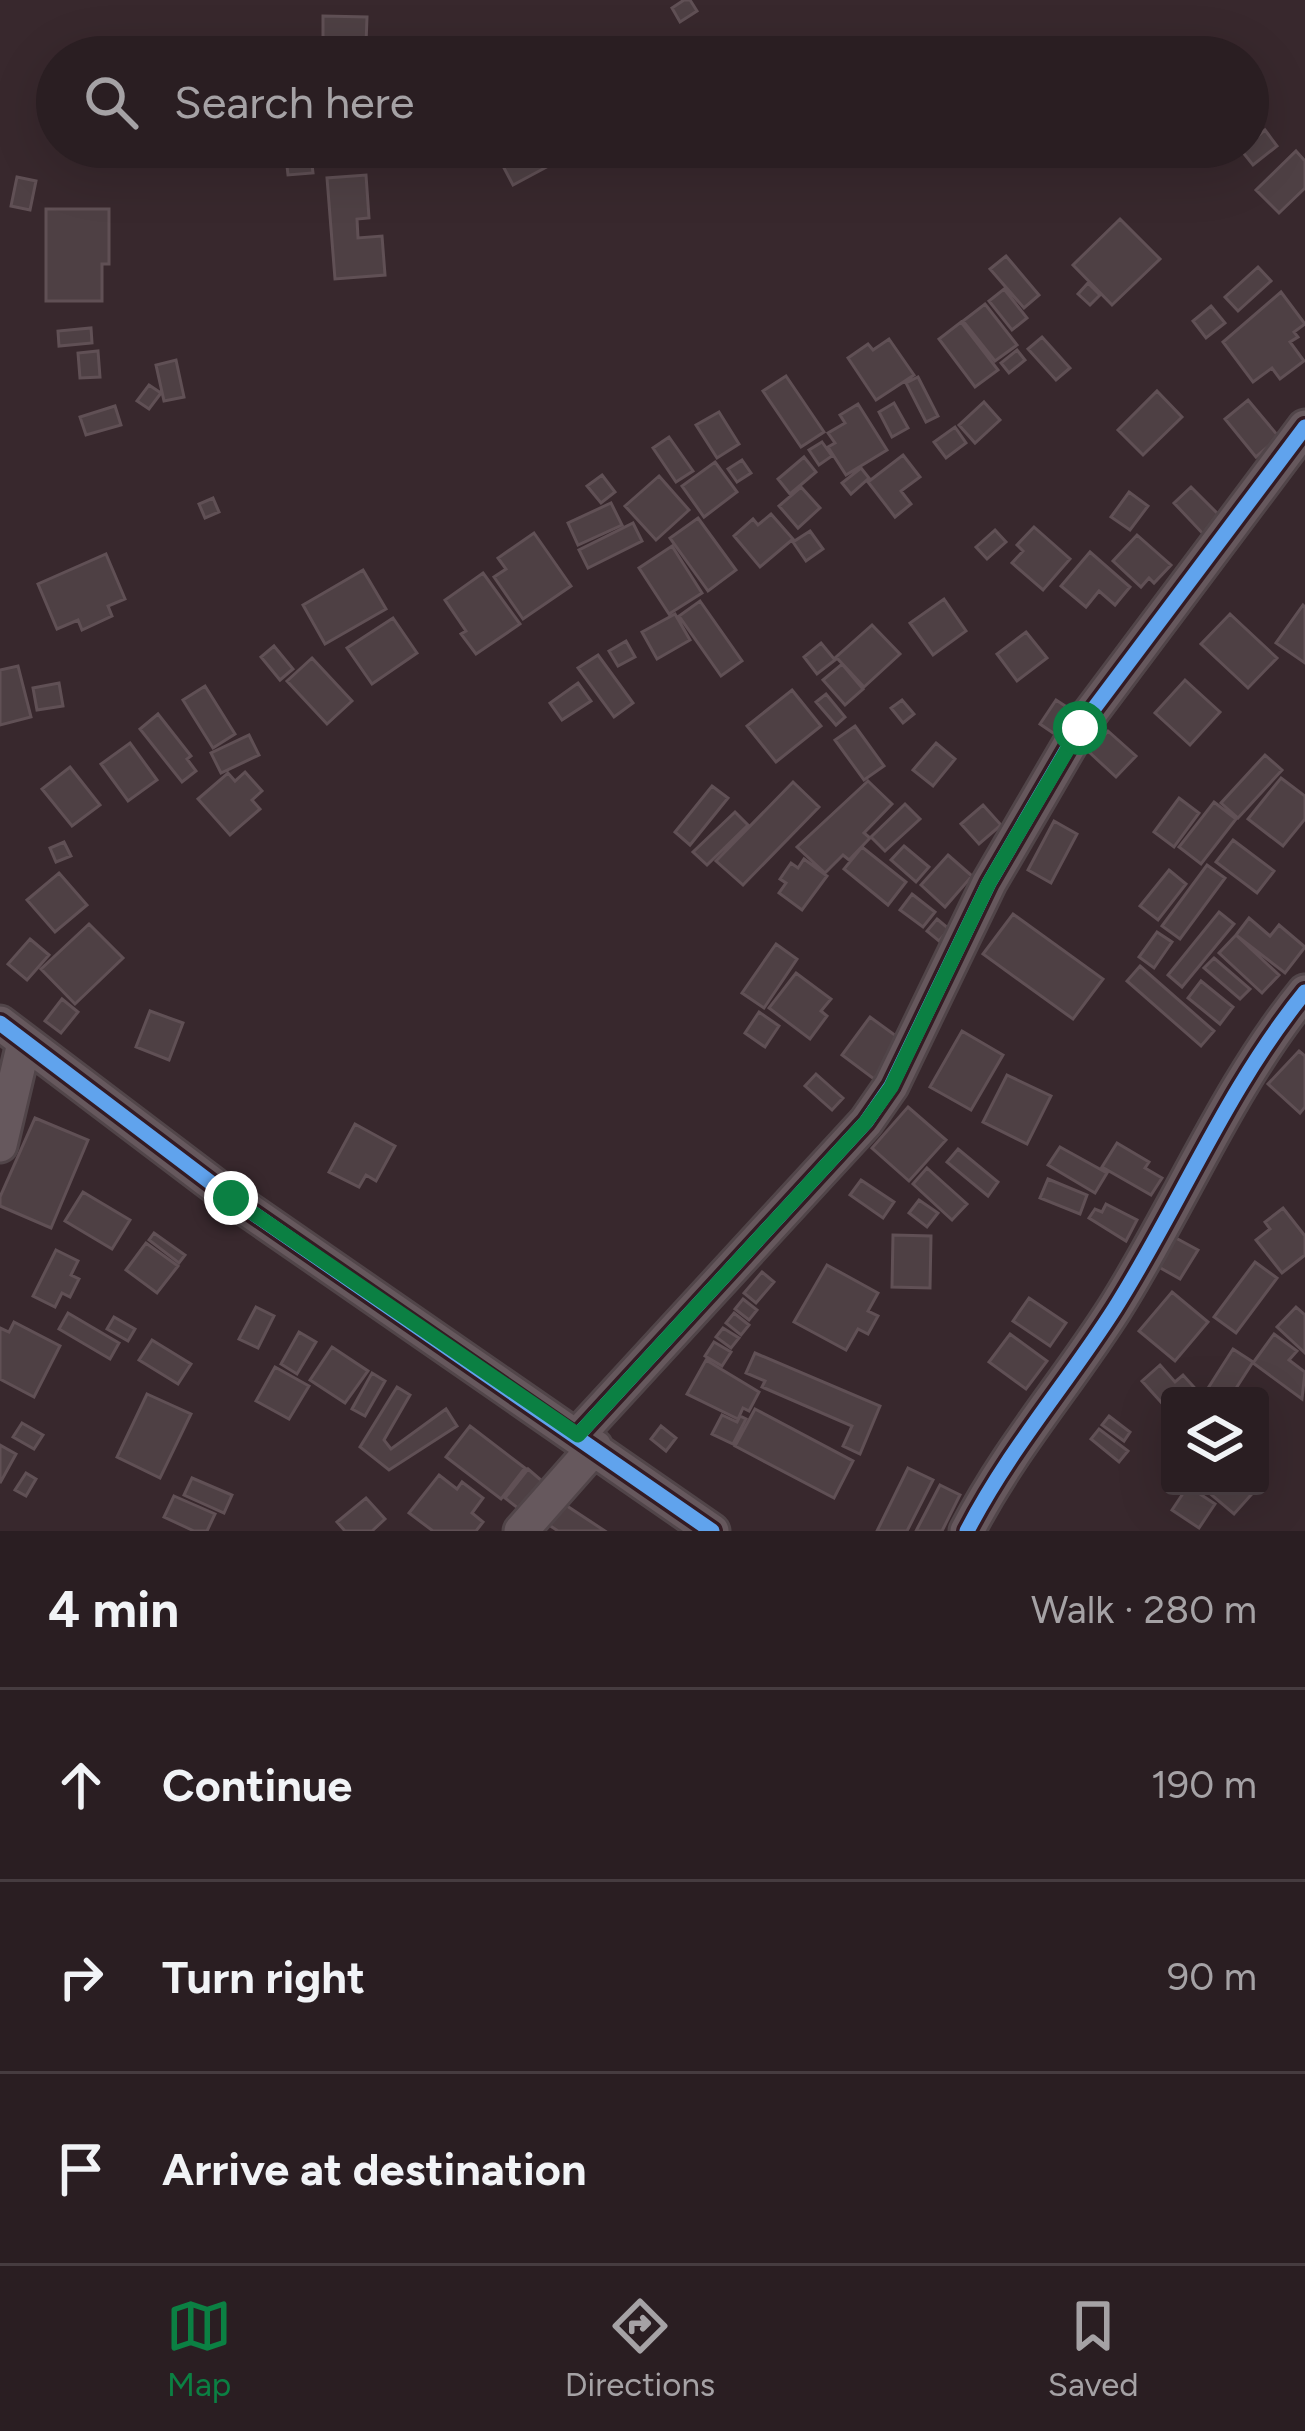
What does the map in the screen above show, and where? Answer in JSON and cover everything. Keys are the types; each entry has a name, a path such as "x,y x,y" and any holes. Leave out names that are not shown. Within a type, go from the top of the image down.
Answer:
{"street":[{"path":"521,1531 586,1441 866,1122 891,1087 989,883 1080,728 1305,427"},
{"path":"967,1531 1024,1433 1114,1308 1264,1042 1305,992"},
{"path":"12,1033 231,1198 712,1531"},
{"path":"0,1145 12,1033"}],"building":[{"path":"690,0 697,11 680,22 672,8"},
{"path":"323,16 367,17 366,36 323,36"},
{"path":"1296,151 1305,161 1305,188 1279,213 1256,190"},
{"path":"287,168 312,168 313,173 288,175"},
{"path":"504,168 545,168 513,185"},
{"path":"366,175 369,218 357,219 358,238 382,236 385,275 335,279 327,178"},
{"path":"17,177 36,181 30,210 11,206"},
{"path":"46,209 109,209 109,264 102,264 102,301 46,301"},
{"path":"1120,219 1160,259 1112,305 1073,265"},
{"path":"1006,256 1039,295 1024,308 990,269"},
{"path":"1258,267 1271,281 1238,311 1225,297"},
{"path":"1088,283 1100,295 1090,305 1078,294"},
{"path":"1004,289 1027,318 1012,330 989,301"},
{"path":"1281,292 1305,324 1290,342 1304,361 1280,379 1272,368 1253,382 1223,342"},
{"path":"985,304 1017,345 995,361 963,321"},
{"path":"1211,306 1225,323 1206,338 1193,321"},
{"path":"961,322 998,370 975,387 939,339"},
{"path":"91,328 92,343 59,346 58,331"},
{"path":"1042,337 1070,368 1056,380 1028,349"},
{"path":"889,339 914,375 876,400 848,358 868,344 873,350"},
{"path":"1017,350 1025,360 1009,373 1001,363"},
{"path":"98,351 100,377 80,378 78,353"},
{"path":"176,360 184,397 164,401 156,365"},
{"path":"786,376 824,432 801,447 763,391"},
{"path":"918,377 938,416 926,422 906,383"},
{"path":"149,385 161,393 149,409 137,401"},
{"path":"1157,391 1182,417 1143,455 1118,430"},
{"path":"1248,400 1279,437 1256,457 1225,419"},
{"path":"984,402 1000,420 975,443 959,425"},
{"path":"894,403 908,428 892,437 879,412"},
{"path":"858,404 887,450 846,475 828,447 835,443 828,433 845,423 840,415"},
{"path":"115,406 121,425 86,435 80,417"},
{"path":"719,412 739,444 717,458 696,425"},
{"path":"955,427 966,443 946,458 934,442"},
{"path":"669,437 693,471 676,482 653,448"},
{"path":"822,442 832,456 819,465 809,450"},
{"path":"903,455 920,477 901,491 911,504 895,517 868,482"},
{"path":"804,457 816,472 790,494 778,479"},
{"path":"742,460 751,473 737,482 728,469"},
{"path":"715,462 737,492 704,517 682,486"},
{"path":"861,468 869,478 851,494 842,483"},
{"path":"602,475 615,492 601,503 587,486"},
{"path":"659,476 689,510 656,540 625,506"},
{"path":"801,487 820,508 798,528 779,506"},
{"path":"1191,487 1224,520 1206,537 1174,503"},
{"path":"1129,492 1148,506 1130,530 1111,517"},
{"path":"213,498 219,512 205,518 199,504"},
{"path":"611,503 622,525 578,545 568,523"},
{"path":"771,514 793,539 760,567 734,536 753,519 758,525"},
{"path":"698,518 736,570 708,591 670,538"},
{"path":"633,523 642,541 588,568 579,550"},
{"path":"1034,527 1070,559 1043,590 1012,563 1023,551 1017,545"},
{"path":"995,530 1006,542 987,559 976,547"},
{"path":"810,531 823,549 806,561 793,542"},
{"path":"534,533 571,586 523,619 494,577 506,569 498,558"},
{"path":"1137,535 1171,565 1154,583 1149,578 1141,587 1113,561"},
{"path":"672,546 702,593 669,614 639,568"},
{"path":"1090,552 1130,587 1115,605 1099,591 1086,607 1061,586"},
{"path":"106,554 125,599 108,606 112,616 82,630 78,620 57,629 38,584"},
{"path":"363,570 386,609 325,644 303,605"},
{"path":"483,573 520,624 476,654 445,600"},
{"path":"944,599 966,631 933,655 910,623"},
{"path":"700,601 742,661 721,676 679,616"},
{"path":"1305,607 1305,663 1276,643"},
{"path":"675,614 690,640 657,659 642,632"},
{"path":"1230,614 1277,658 1248,688 1201,644"},
{"path":"393,618 417,653 372,684 347,648"},
{"path":"872,625 900,654 864,687 836,657"},
{"path":"1026,632 1047,658 1017,681 997,654"},
{"path":"626,641 635,657 618,666 609,651"},
{"path":"821,643 835,660 817,674 804,657"},
{"path":"274,646 293,669 280,680 261,657"},
{"path":"598,655 633,703 614,717 578,668"},
{"path":"312,658 352,701 327,724 287,681"},
{"path":"842,664 863,689 845,705 823,680"},
{"path":"18,666 31,717 0,725 0,670"},
{"path":"1185,680 1220,712 1190,745 1155,713"},
{"path":"59,683 63,706 37,710 33,688"},
{"path":"578,683 591,701 562,720 550,703"},
{"path":"205,686 235,734 213,748 183,700"},
{"path":"792,690 821,726 776,762 747,726"},
{"path":"826,694 845,717 836,725 816,702"},
{"path":"902,700 914,714 903,723 891,708"},
{"path":"1056,700 1076,713 1059,737 1040,724"},
{"path":"158,714 191,756 187,759 196,771 182,782 140,729"},
{"path":"855,726 884,766 864,780 835,740"},
{"path":"1108,731 1136,756 1116,777 1089,752"},
{"path":"249,735 259,755 221,773 211,753"},
{"path":"130,743 157,780 128,801 101,764"},
{"path":"936,743 955,759 933,786 913,770"},
{"path":"1265,755 1282,770 1238,818 1221,803"},
{"path":"70,767 100,805 72,826 42,789"},
{"path":"245,772 262,791 252,800 260,809 230,835 198,799 228,773 235,781"},
{"path":"1281,778 1305,796 1305,819 1283,846 1248,819"},
{"path":"868,781 892,804 864,833 870,838 849,860 843,855 825,873 797,847"},
{"path":"793,782 819,807 743,885 716,861"},
{"path":"712,786 728,798 690,845 675,832"},
{"path":"1179,798 1199,813 1174,847 1154,832"},
{"path":"1214,802 1236,819 1201,864 1179,847"},
{"path":"905,804 920,819 885,851 871,837"},
{"path":"983,805 1001,825 979,844 961,824"},
{"path":"735,812 748,825 707,865 693,852"},
{"path":"1054,821 1077,834 1051,883 1028,870"},
{"path":"1233,840 1274,871 1257,893 1216,862"},
{"path":"64,842 71,856 56,862 50,848"},
{"path":"904,846 929,867 916,882 891,860"},
{"path":"862,847 906,882 888,905 844,869"},
{"path":"948,855 972,876 945,907 921,885"},
{"path":"804,859 827,876 802,910 779,893 786,883 780,879 791,863 798,868"},
{"path":"1207,865 1225,878 1180,939 1162,926"},
{"path":"1169,870 1186,884 1158,920 1140,906"},
{"path":"59,873 87,905 55,932 27,900"},
{"path":"912,894 935,912 923,927 900,910"},
{"path":"1219,912 1234,924 1182,987 1168,975"},
{"path":"1013,914 1103,979 1073,1019 983,954"},
{"path":"1249,918 1270,936 1279,925 1305,947 1285,973 1236,935"},
{"path":"937,919 949,929 939,941 927,931"},
{"path":"89,924 123,958 75,1004 41,969"},
{"path":"1157,932 1172,942 1154,968 1139,957"},
{"path":"1236,935 1279,975 1262,993 1219,953"},
{"path":"30,939 49,955 27,980 8,964"},
{"path":"776,944 797,959 764,1008 742,993"},
{"path":"1214,958 1250,989 1240,999 1204,968"},
{"path":"1140,966 1214,1031 1201,1046 1127,981"},
{"path":"796,973 831,999 821,1011 827,1016 810,1039 769,1008"},
{"path":"1201,981 1233,1007 1220,1024 1188,998"},
{"path":"62,999 78,1012 61,1033 45,1021"},
{"path":"150,1011 183,1023 169,1060 136,1047"},
{"path":"759,1012 779,1026 765,1047 745,1033"},
{"path":"870,1017 903,1041 874,1079 842,1055"},
{"path":"962,1031 1003,1055 971,1110 930,1087"},
{"path":"1299,1051 1305,1056 1305,1107 1300,1113 1268,1084"},
{"path":"816,1074 843,1098 832,1110 805,1086"},
{"path":"1007,1075 1051,1096 1027,1144 983,1122"},
{"path":"908,1107 946,1140 909,1181 872,1148"},
{"path":"35,1118 88,1140 51,1228 0,1206"},
{"path":"355,1124 395,1146 376,1181 366,1175 359,1187 329,1172"},
{"path":"1117,1143 1149,1162 1145,1168 1162,1178 1151,1195 1102,1167"},
{"path":"1060,1147 1107,1173 1095,1193 1048,1165"},
{"path":"958,1149 998,1182 988,1196 947,1162"},
{"path":"927,1168 967,1204 952,1220 913,1184"},
{"path":"1048,1179 1087,1195 1080,1214 1040,1198"},
{"path":"861,1180 894,1202 883,1218 850,1195"},
{"path":"83,1192 130,1220 112,1249 65,1221"},
{"path":"919,1200 938,1213 927,1227 909,1213"},
{"path":"1106,1204 1137,1220 1126,1241 1089,1218 1095,1209 1102,1212"},
{"path":"1283,1208 1305,1236 1305,1255 1282,1273 1256,1240 1270,1229 1265,1222"},
{"path":"154,1233 185,1255 179,1263 149,1240"},
{"path":"893,1235 931,1236 930,1288 892,1287"},
{"path":"1174,1237 1198,1250 1180,1279 1157,1266"},
{"path":"146,1243 178,1266 157,1293 126,1270"},
{"path":"56,1250 78,1261 71,1275 79,1279 70,1297 62,1293 55,1307 33,1296"},
{"path":"1255,1262 1277,1278 1236,1333 1214,1317"},
{"path":"827,1265 878,1293 868,1311 878,1316 868,1334 858,1329 846,1350 794,1322"},
{"path":"762,1272 774,1282 756,1303 744,1293"},
{"path":"1172,1292 1208,1322 1175,1361 1139,1331"},
{"path":"1029,1298 1066,1323 1050,1346 1013,1321"},
{"path":"743,1299 757,1310 749,1320 735,1309"},
{"path":"256,1307 274,1316 258,1348 239,1339"},
{"path":"1296,1307 1305,1315 1305,1353 1277,1327"},
{"path":"68,1313 119,1343 110,1359 59,1329"},
{"path":"734,1313 749,1325 741,1335 726,1323"},
{"path":"114,1317 135,1329 128,1341 107,1329"},
{"path":"14,1322 60,1346 34,1397 0,1379 0,1328 9,1332"},
{"path":"723,1328 739,1338 731,1348 716,1337"},
{"path":"299,1332 316,1342 297,1374 281,1364"},
{"path":"1010,1334 1047,1361 1026,1389 989,1362"},
{"path":"1274,1334 1297,1351 1289,1360 1305,1372 1302,1399 1253,1363"},
{"path":"152,1340 191,1364 178,1384 139,1360"},
{"path":"714,1342 731,1352 722,1366 705,1356"},
{"path":"332,1347 368,1371 345,1403 310,1380"},
{"path":"1233,1349 1253,1362 1237,1387 1209,1387"},
{"path":"755,1353 880,1406 860,1454 843,1446 852,1426 762,1387 765,1381 746,1373"},
{"path":"706,1360 759,1392 749,1411 743,1408 738,1419 687,1394"},
{"path":"1160,1365 1175,1382 1183,1375 1194,1387 1161,1387 1161,1402 1142,1381"},
{"path":"275,1367 309,1386 289,1419 256,1401"},
{"path":"372,1373 385,1381 365,1416 352,1409"},
{"path":"397,1387 410,1395 384,1440 391,1449 446,1409 457,1426 389,1470 360,1447"},
{"path":"147,1394 191,1414 160,1478 117,1457"},
{"path":"755,1409 853,1461 834,1498 735,1446"},
{"path":"722,1415 737,1422 740,1416 746,1419 733,1444 712,1434"},
{"path":"1109,1416 1130,1432 1124,1441 1102,1425"},
{"path":"22,1423 43,1435 34,1449 13,1437"},
{"path":"470,1426 525,1468 501,1499 446,1457"},
{"path":"661,1426 676,1438 666,1451 651,1439"},
{"path":"1099,1429 1128,1451 1119,1462 1091,1439"},
{"path":"0,1445 16,1454 0,1483"},
{"path":"908,1468 933,1480 907,1531 877,1531"},
{"path":"528,1469 542,1481 519,1509 505,1498"},
{"path":"26,1473 36,1479 26,1496 15,1490"},
{"path":"439,1475 457,1489 462,1482 483,1498 472,1513 483,1522 476,1531 433,1531 409,1513"},
{"path":"192,1478 232,1495 224,1513 184,1495"},
{"path":"940,1485 960,1495 942,1531 916,1531"},
{"path":"1182,1495 1202,1495 1215,1504 1199,1528 1172,1510"},
{"path":"1212,1495 1251,1495 1234,1514"},
{"path":"174,1496 215,1514 207,1531 194,1531 164,1517"},
{"path":"366,1498 385,1519 372,1531 345,1531 337,1522"},
{"path":"561,1502 605,1531 558,1531 546,1523"}],"cycle path":[{"path":"578,1435 866,1122 891,1086 989,883 1080,727 1305,427"},
{"path":"967,1531 1001,1472 1115,1308 1228,1106 1305,992"},
{"path":"0,1023 231,1198 712,1531"}],"route":[{"path":"231,1198 578,1435 866,1122 891,1087 989,883 1080,728"}]}
